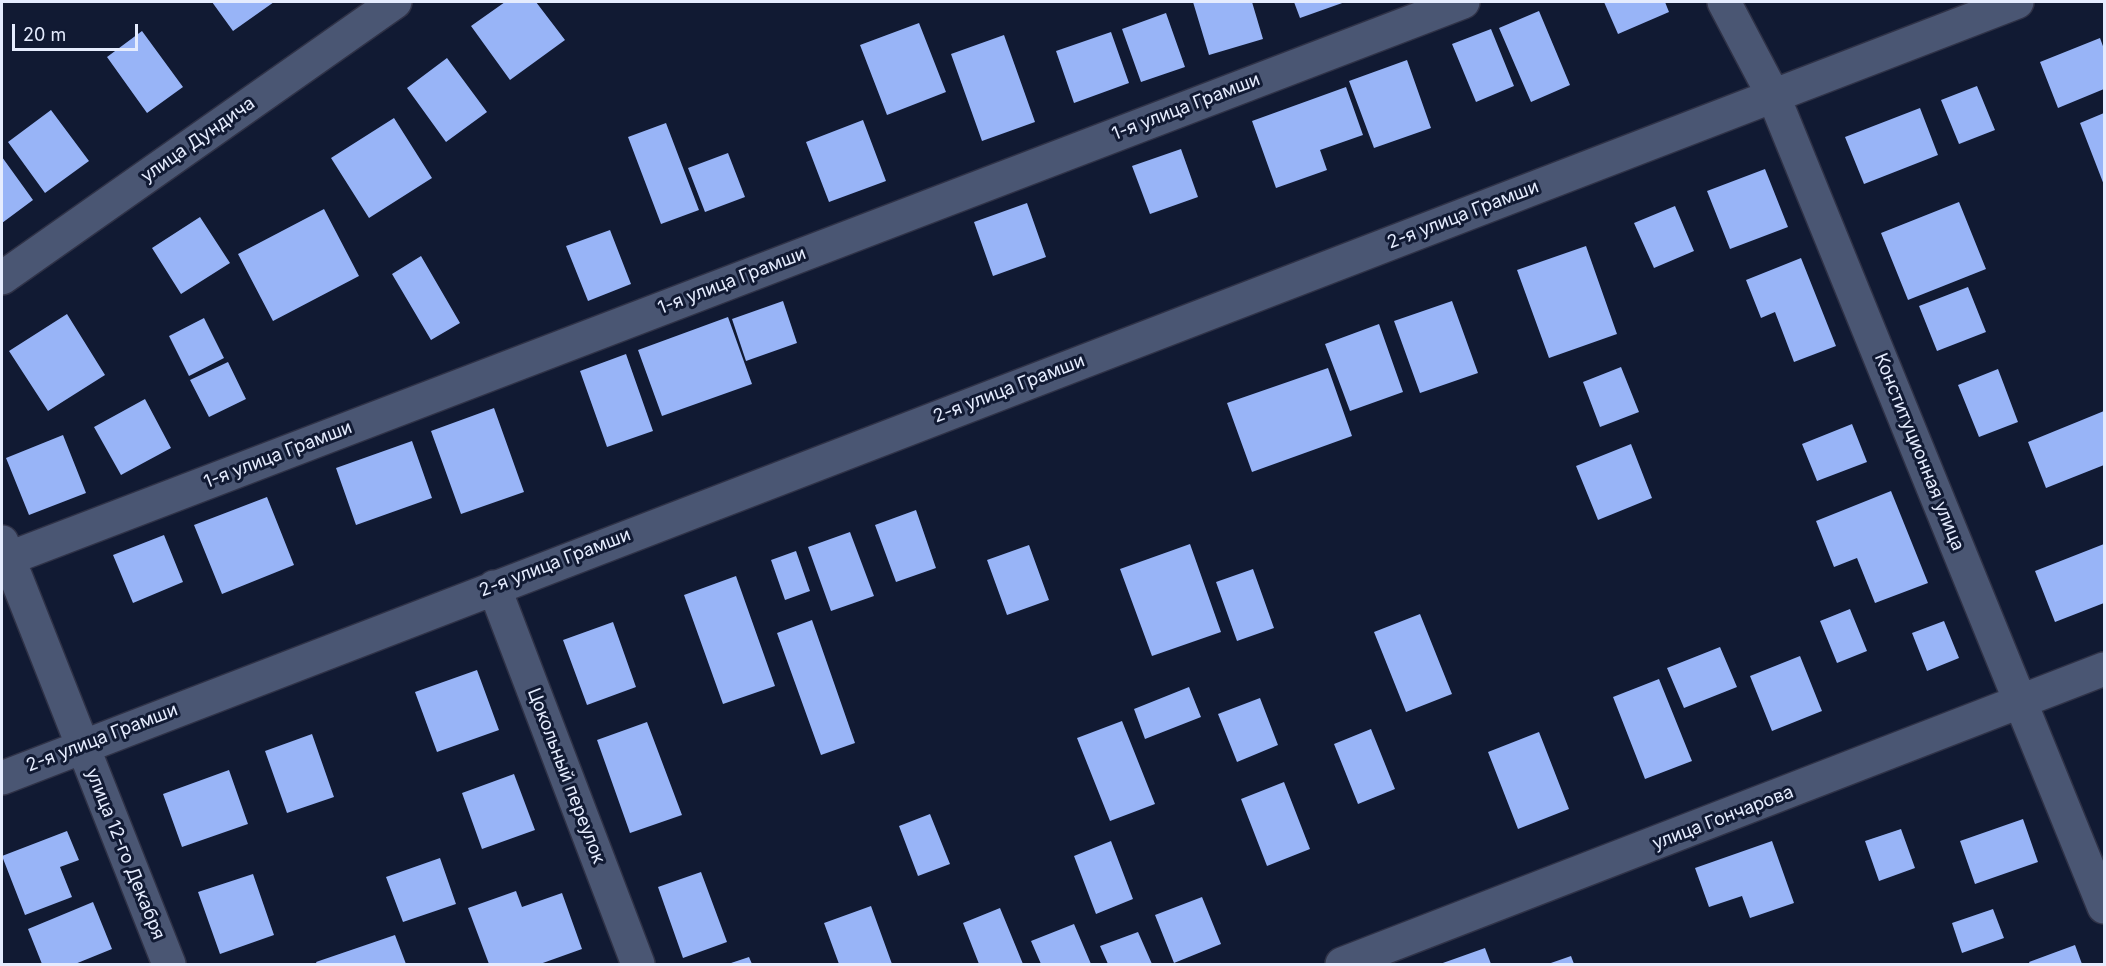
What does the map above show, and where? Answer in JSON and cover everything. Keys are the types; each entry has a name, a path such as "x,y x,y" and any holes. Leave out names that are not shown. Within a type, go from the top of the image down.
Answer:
{"street":[{"name":"улица Дундича","path":"2,278 395,2"},
{"name":"1-я улица Грамши","path":"4,554 1463,2"},
{"name":"Конституционная улица","path":"1724,2 1773,96 2104,907"},
{"name":"2-я улица Грамши","path":"2,778 2017,2"},
{"name":"улица 12-го Декабря","path":"4,554 169,964"},
{"name":"Цокольный переулок","path":"494,587 638,964"},
{"name":"улица Гончарова","path":"1342,964 2022,703 2104,669"}],"building":[{"path":"212,2 274,2 233,31"},
{"path":"505,2 536,2 565,40 510,80 471,26"},
{"path":"1193,2 1252,2 1263,39 1209,55"},
{"path":"1294,2 1345,2 1300,18"},
{"path":"1604,2 1665,2 1669,12 1618,34"},
{"path":"1539,11 1570,85 1531,102 1499,28"},
{"path":"1166,13 1185,67 1141,82 1122,29"},
{"path":"919,23 946,92 887,115 860,45"},
{"path":"1491,29 1514,86 1476,102 1452,44"},
{"path":"142,31 183,87 147,113 107,57"},
{"path":"1111,32 1129,83 1074,103 1056,51"},
{"path":"1004,35 1035,122 982,141 951,54"},
{"path":"2100,38 2104,49 2104,89 2058,108 2040,62"},
{"path":"447,58 487,112 446,142 407,88"},
{"path":"1407,60 1431,128 1374,148 1349,81"},
{"path":"1977,86 1995,130 1959,144 1941,100"},
{"path":"1346,87 1363,135 1320,150 1327,170 1276,188 1252,121"},
{"path":"1920,108 1938,155 1864,184 1845,137"},
{"path":"51,110 89,161 45,193 8,142"},
{"path":"2104,113 2104,185 2080,123"},
{"path":"394,118 432,178 369,218 331,158"},
{"path":"863,120 886,181 829,202 806,142"},
{"path":"666,123 699,210 661,224 628,137"},
{"path":"1181,149 1198,197 1150,214 1132,166"},
{"path":"728,153 745,197 705,212 688,168"},
{"path":"2,157 33,200 2,223"},
{"path":"1765,169 1788,227 1730,249 1707,191"},
{"path":"1959,202 1986,269 1908,300 1881,233"},
{"path":"1027,203 1046,257 993,276 974,222"},
{"path":"1675,206 1694,251 1654,268 1634,223"},
{"path":"324,209 359,276 273,321 238,254"},
{"path":"200,217 230,263 181,294 152,248"},
{"path":"610,230 631,284 588,301 566,246"},
{"path":"1586,246 1617,334 1549,358 1517,270"},
{"path":"421,256 460,323 431,340 392,274"},
{"path":"1801,258 1836,346 1794,362 1775,312 1761,318 1746,280"},
{"path":"1968,287 1986,332 1937,351 1919,306"},
{"path":"783,301 797,343 746,361 732,319"},
{"path":"1452,301 1478,373 1420,393 1394,321"},
{"path":"67,314 105,375 48,411 9,351"},
{"path":"728,317 752,384 662,416 638,350"},
{"path":"204,318 224,358 189,376 169,336"},
{"path":"1379,324 1403,392 1350,411 1325,344"},
{"path":"626,354 653,431 607,447 580,371"},
{"path":"228,362 246,399 209,417 190,380"},
{"path":"1621,367 1639,412 1600,427 1583,382"},
{"path":"1328,368 1352,436 1252,472 1227,403"},
{"path":"1998,369 2018,422 1979,437 1958,385"},
{"path":"145,399 171,448 121,475 94,427"},
{"path":"494,408 524,492 461,514 431,431"},
{"path":"2104,411 2104,465 2046,488 2028,442"},
{"path":"1852,424 1867,462 1817,481 1802,444"},
{"path":"63,435 86,493 29,515 6,458"},
{"path":"412,441 432,498 356,525 336,468"},
{"path":"1631,444 1652,498 1598,520 1576,466"},
{"path":"1891,491 1928,583 1875,603 1857,558 1834,567 1816,521"},
{"path":"267,497 294,565 222,594 194,525"},
{"path":"916,510 936,568 896,582 875,525"},
{"path":"850,532 874,596 831,611 808,547"},
{"path":"164,535 183,582 133,603 113,555"},
{"path":"1190,544 1221,632 1152,656 1120,569"},
{"path":"2104,544 2104,603 2055,622 2035,571"},
{"path":"1029,545 1049,600 1007,615 987,560"},
{"path":"796,551 810,591 785,600 771,560"},
{"path":"1253,569 1274,628 1237,641 1216,582"},
{"path":"736,576 775,686 723,704 684,595"},
{"path":"1850,609 1867,651 1837,663 1820,621"},
{"path":"1420,614 1452,694 1406,712 1374,632"},
{"path":"812,620 855,743 821,755 777,633"},
{"path":"1944,621 1959,658 1927,671 1912,633"},
{"path":"613,622 636,687 587,705 563,640"},
{"path":"1720,647 1737,687 1684,708 1667,668"},
{"path":"1800,656 1822,711 1772,731 1750,676"},
{"path":"477,670 499,730 437,752 415,692"},
{"path":"1659,679 1692,761 1645,779 1613,697"},
{"path":"1189,687 1201,717 1145,739 1134,709"},
{"path":"1260,698 1278,745 1237,762 1218,714"},
{"path":"1122,721 1155,804 1110,821 1077,738"},
{"path":"647,722 682,815 630,833 597,740"},
{"path":"1371,729 1395,789 1358,804 1334,744"},
{"path":"1539,732 1569,809 1518,829 1488,752"},
{"path":"312,734 334,797 287,813 265,751"},
{"path":"229,770 248,824 182,847 163,794"},
{"path":"514,774 535,830 482,849 462,793"},
{"path":"1284,782 1310,849 1267,866 1241,799"},
{"path":"930,814 950,864 918,876 899,826"},
{"path":"2023,819 2038,862 1975,884 1960,841"},
{"path":"1901,829 1915,868 1879,881 1865,841"},
{"path":"67,831 79,860 60,867 72,897 25,915 2,856"},
{"path":"1111,841 1133,899 1096,914 1074,856"},
{"path":"1772,841 1794,903 1750,918 1742,896 1709,907 1695,868"},
{"path":"440,858 456,904 403,922 386,877"},
{"path":"701,872 727,942 683,958 658,887"},
{"path":"253,874 274,935 220,954 198,892"},
{"path":"516,891 522,907 562,893 582,949 540,964 489,964 468,908"},
{"path":"1202,897 1221,944 1174,963 1155,915"},
{"path":"93,902 112,949 75,964 42,964 28,929"},
{"path":"871,906 892,964 839,964 824,923"},
{"path":"1000,908 1023,964 979,964 963,923"},
{"path":"1993,909 2004,938 1962,953 1952,923"},
{"path":"1074,924 1091,964 1041,964 1031,941"},
{"path":"1138,932 1152,964 1108,964 1100,946"},
{"path":"395,935 406,964 317,964 316,962"},
{"path":"2075,945 2082,964 2030,964 2029,962"},
{"path":"1485,948 1491,964 1440,964"},
{"path":"1571,956 1574,964 1548,964"},
{"path":"749,957 752,964 728,964"}]}
